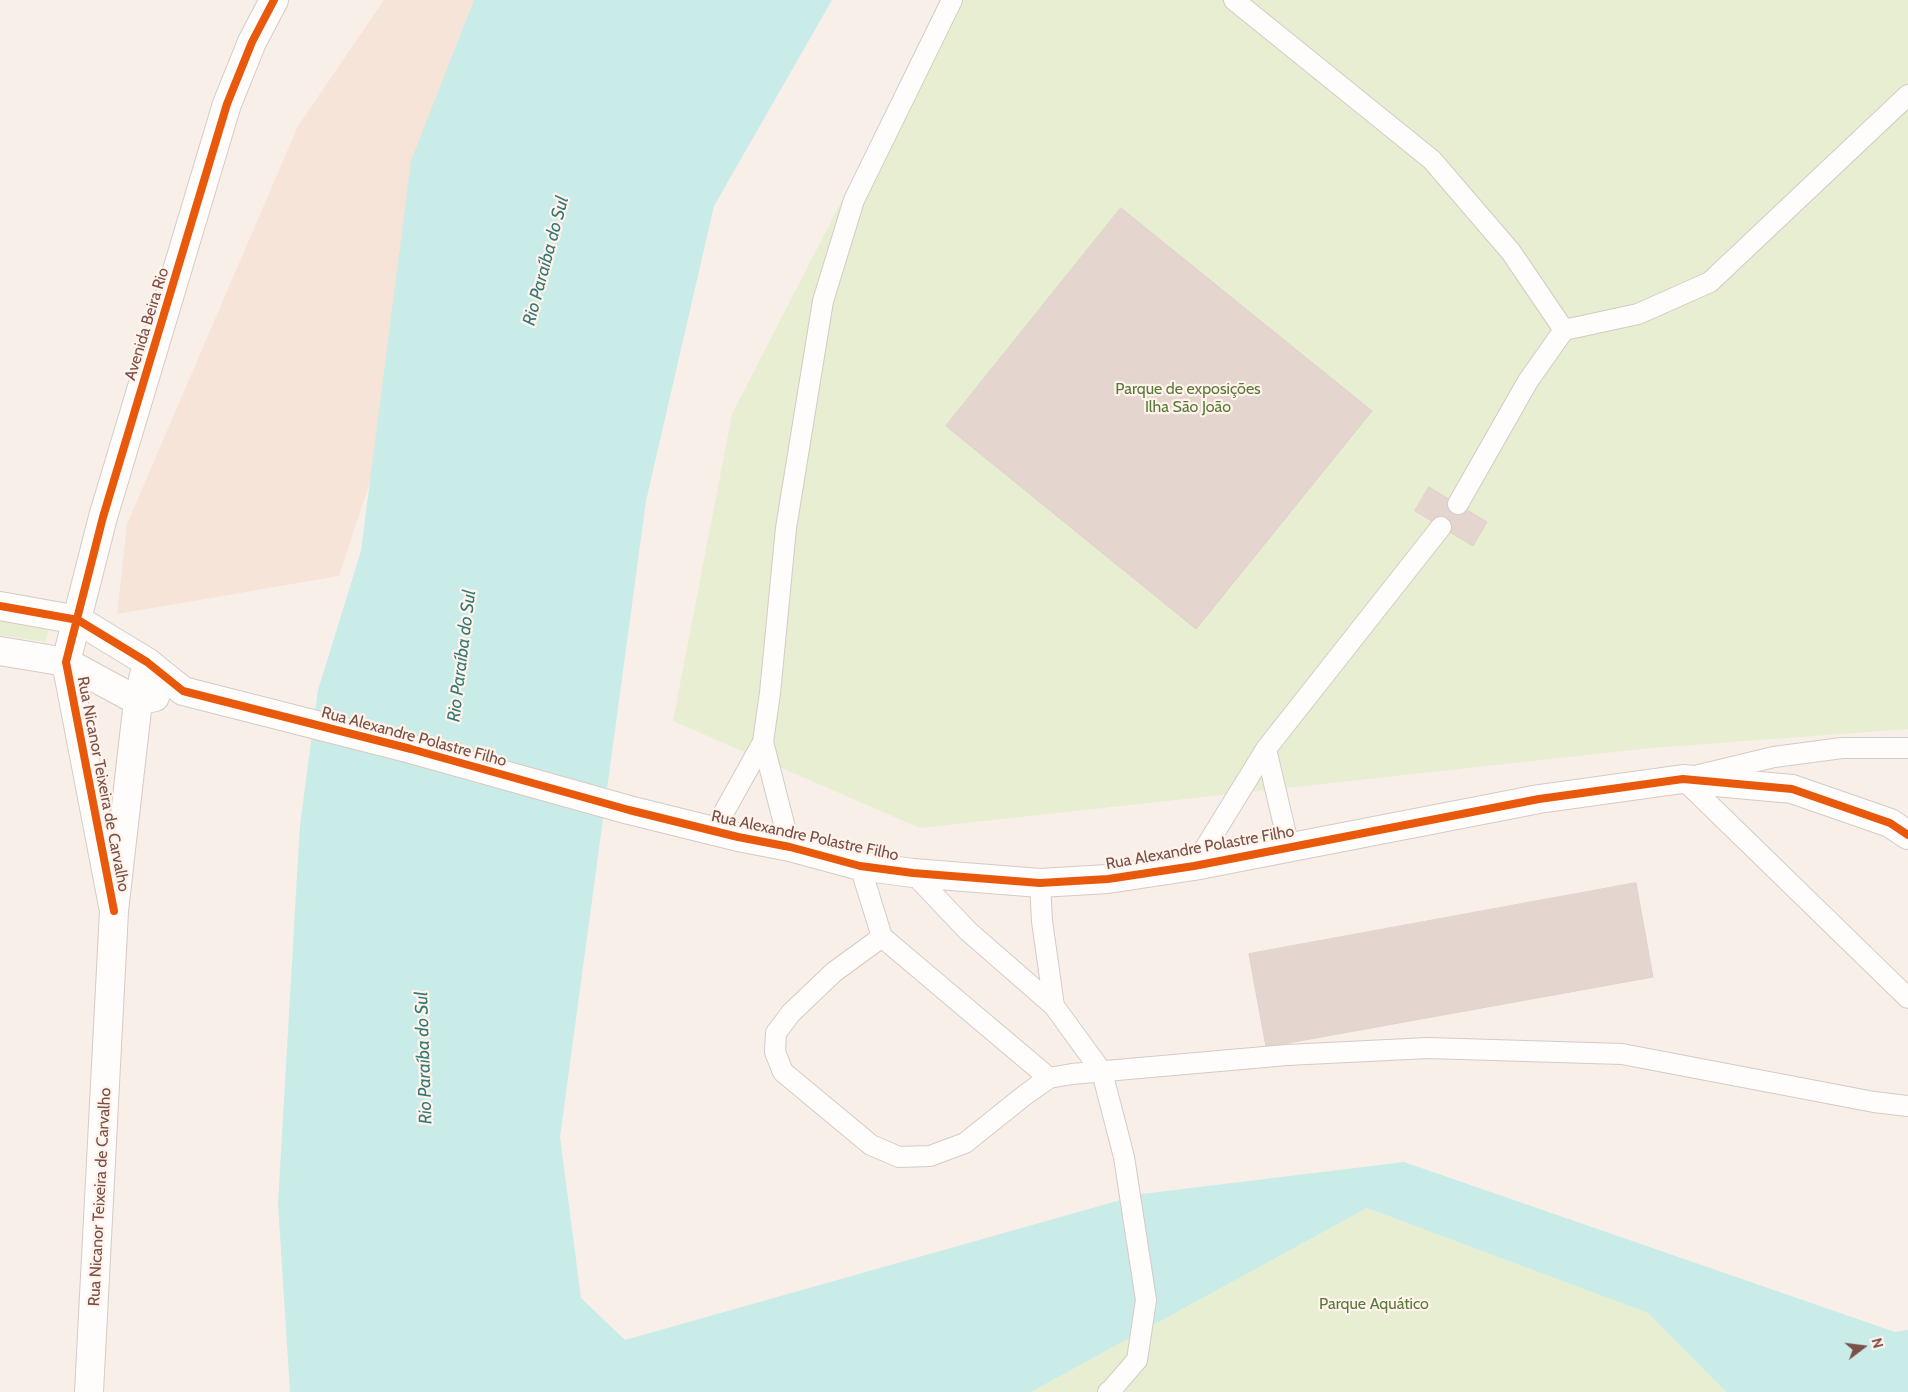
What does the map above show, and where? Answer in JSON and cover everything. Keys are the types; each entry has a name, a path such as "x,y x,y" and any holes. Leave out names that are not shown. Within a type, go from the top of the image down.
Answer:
{"street":[{"name":"Avenida Beira Rio","path":"66,662 103,517 227,104 252,42 274,0"},
{"path":"0,606 78,620"},
{"name":"Rua Alexandre Polastre Filho","path":"78,620 147,662 183,691 411,749 629,810 790,847 860,866 913,873 1040,883 1108,879 1194,866 1539,799 1683,779 1792,789 1890,823 1908,835"},
{"path":"0,651 66,662 138,701"},
{"name":"Rua Nicanor Teixeira de Carvalho","path":"66,662 114,911"},
{"name":"Rua Nicanor Teixeira de Carvalho","path":"89,1392 114,911 138,701 147,662"},
{"name":"Rua Alexandre Polastre Filho","path":"138,701 183,691"}],"lane":[{"path":"790,847 763,742 770,693 786,528 823,302 854,200 952,0"},
{"path":"1234,0 1432,160 1511,252 1564,330"},
{"path":"1458,504 1528,381 1564,330 1638,314 1710,282 1908,95"},
{"path":"1194,866 1266,749 1441,527"},
{"path":"709,829 763,742"},
{"path":"1683,779 1774,757 1842,748 1908,748"},
{"path":"1266,749 1289,847"},
{"path":"1683,779 1908,998"},
{"path":"860,866 882,937 1049,1078"},
{"path":"913,873 968,931 1054,1006 1102,1072 1124,1157 1146,1300 1137,1360 1108,1392"},
{"path":"1040,883 1043,930 1054,1006"},
{"path":"882,937 834,972 791,1013 776,1033 775,1052 782,1072 871,1145 898,1157 930,1156 965,1143 1049,1078 1072,1074 1286,1055 1428,1048 1622,1054 1874,1102 1908,1106"}],"shaded area":[{"path":"384,0 529,0 339,576 117,614 127,524 298,126"}],"green space":[{"name":"Parque de exposições Ilha São João","path":"945,0 1908,0 1908,729 1651,748 920,828 673,721 732,414"},
{"path":"0,619 49,627 46,642 0,635"},
{"name":"Parque Aquático","path":"1367,1208 1648,1313 1726,1392 1031,1392"}],"water":[{"name":"Rio Paraíba do Sul","path":"474,0 832,0 714,206 646,501 560,1137 581,1298 625,1340 1142,1194 1404,1162 1895,1332 1908,1330 1908,1392 1726,1392 1648,1313 1367,1208 1031,1392 290,1392 278,1203 300,825 318,690 361,551 411,161"}],"building":[{"path":"1121,208 1372,411 1196,629 946,426"},
{"path":"1429,487 1487,522 1473,546 1415,511"},
{"path":"1636,883 1653,977 1266,1047 1249,954"}],"cycle path":[{"path":"114,911 66,662 103,517 227,104 252,42 274,0"},
{"path":"0,606 78,620 147,662 183,691 411,749 629,810 738,837 790,847 860,866 913,873 1040,883 1108,879 1194,866 1539,799 1683,779 1792,789 1890,823 1908,835"}]}
